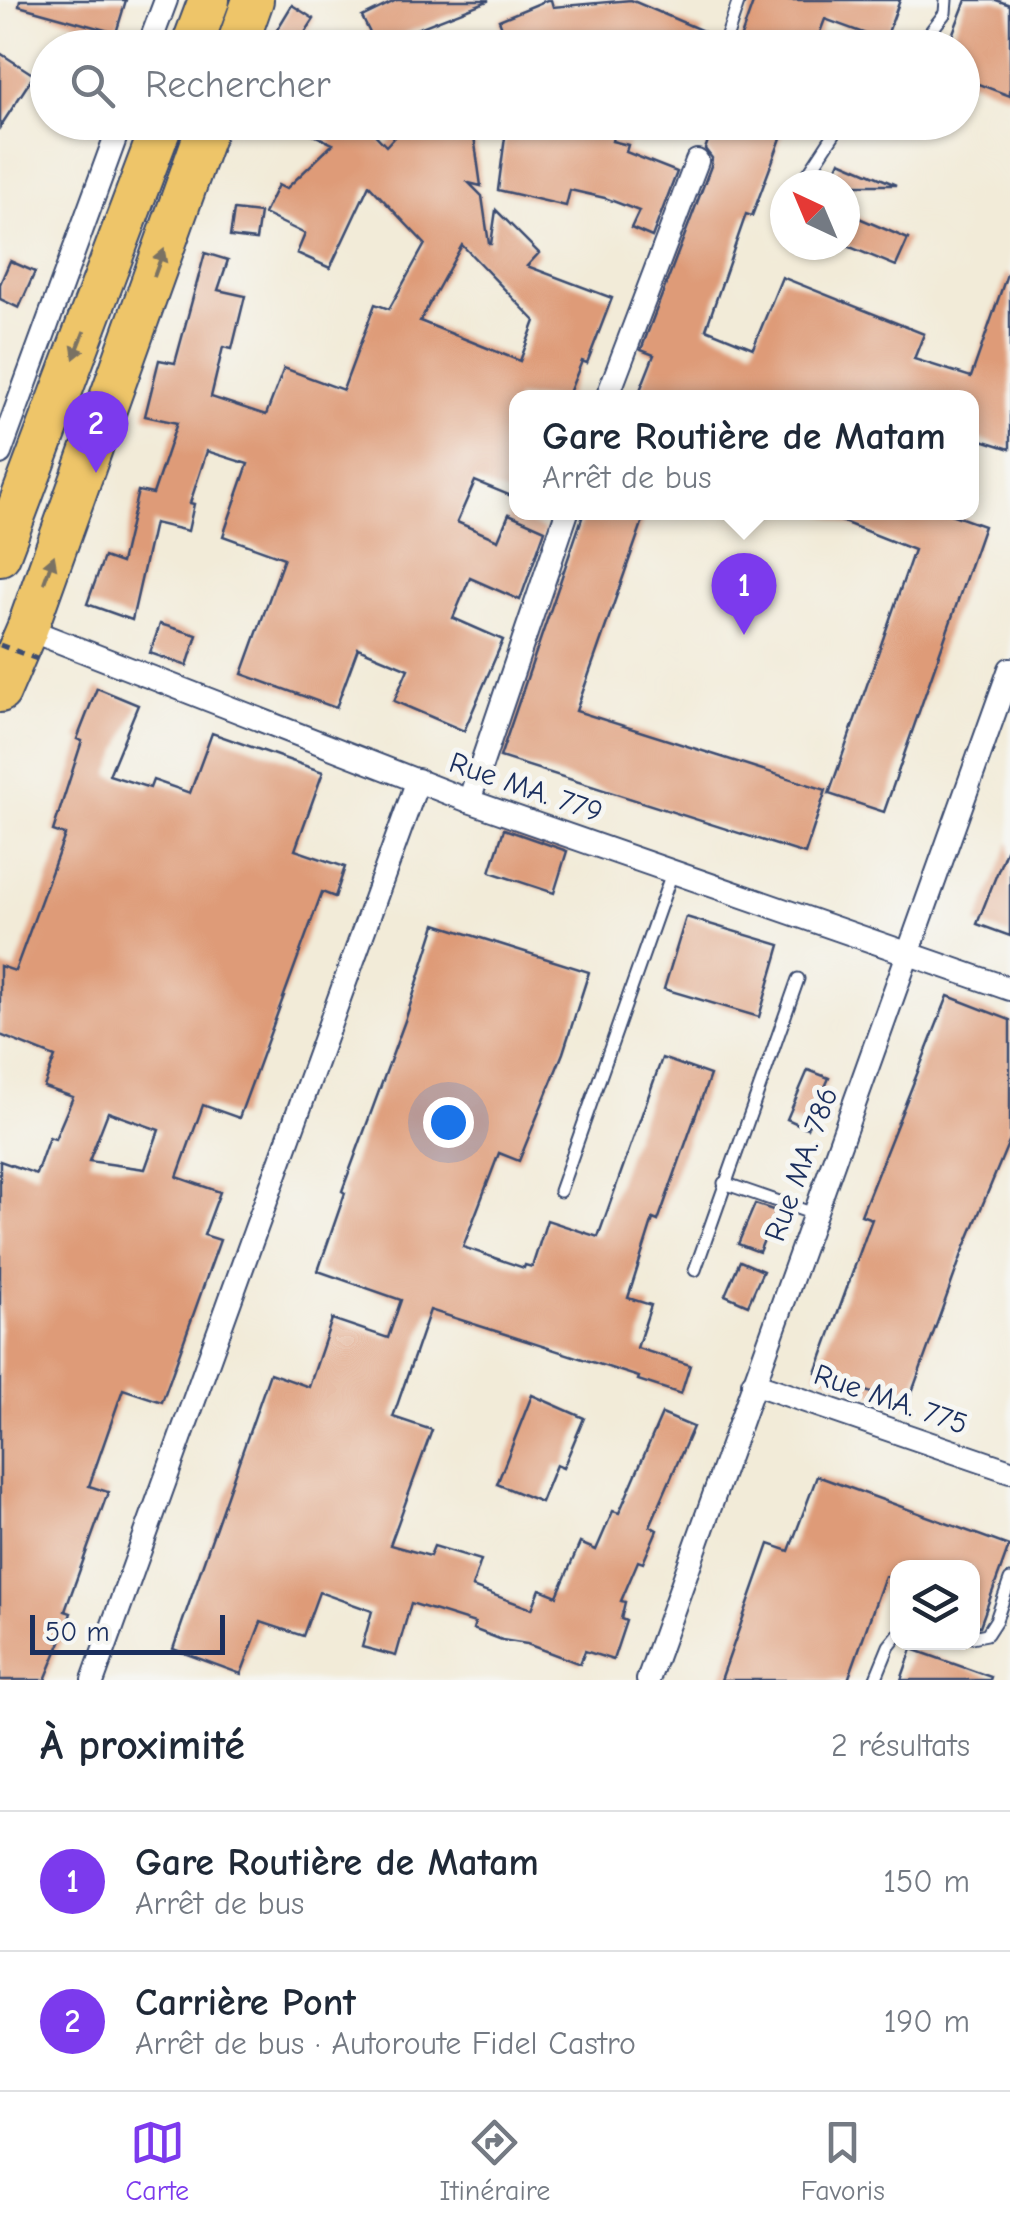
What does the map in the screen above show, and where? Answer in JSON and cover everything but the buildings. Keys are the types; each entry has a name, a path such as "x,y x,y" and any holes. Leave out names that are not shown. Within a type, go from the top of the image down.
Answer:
{"highway":[{"path":"198,30 209,0"},
{"path":"242,30 252,0"},
{"path":"0,555 155,140"},
{"path":"0,692 21,644 203,140"}],"street":[{"path":"155,30 166,0"},
{"path":"0,453 114,140"},
{"path":"610,390 696,161"},
{"path":"469,801 564,520"},
{"name":"Rue MA. 779","path":"21,644 1010,989"},
{"name":"Rue MA. 786","path":"648,1680 1009,676"},
{"path":"93,1680 418,780"},
{"name":"Rue MA. 775","path":"754,1383 1010,1472"}],"lane":[{"path":"729,30 739,0"},
{"path":"931,30 944,13 946,0"},
{"path":"811,170 830,140"},
{"path":"560,1190 673,870"},
{"path":"695,1270 798,979"},
{"path":"724,1183 815,1214"},
{"path":"980,1635 987,1634 996,1620 1010,1580"},
{"path":"875,1680 890,1644"}],"place":[{"name":"Carrière Pont","path":"96,473"},
{"name":"Gare Routière de Matam","path":"744,635"}]}
